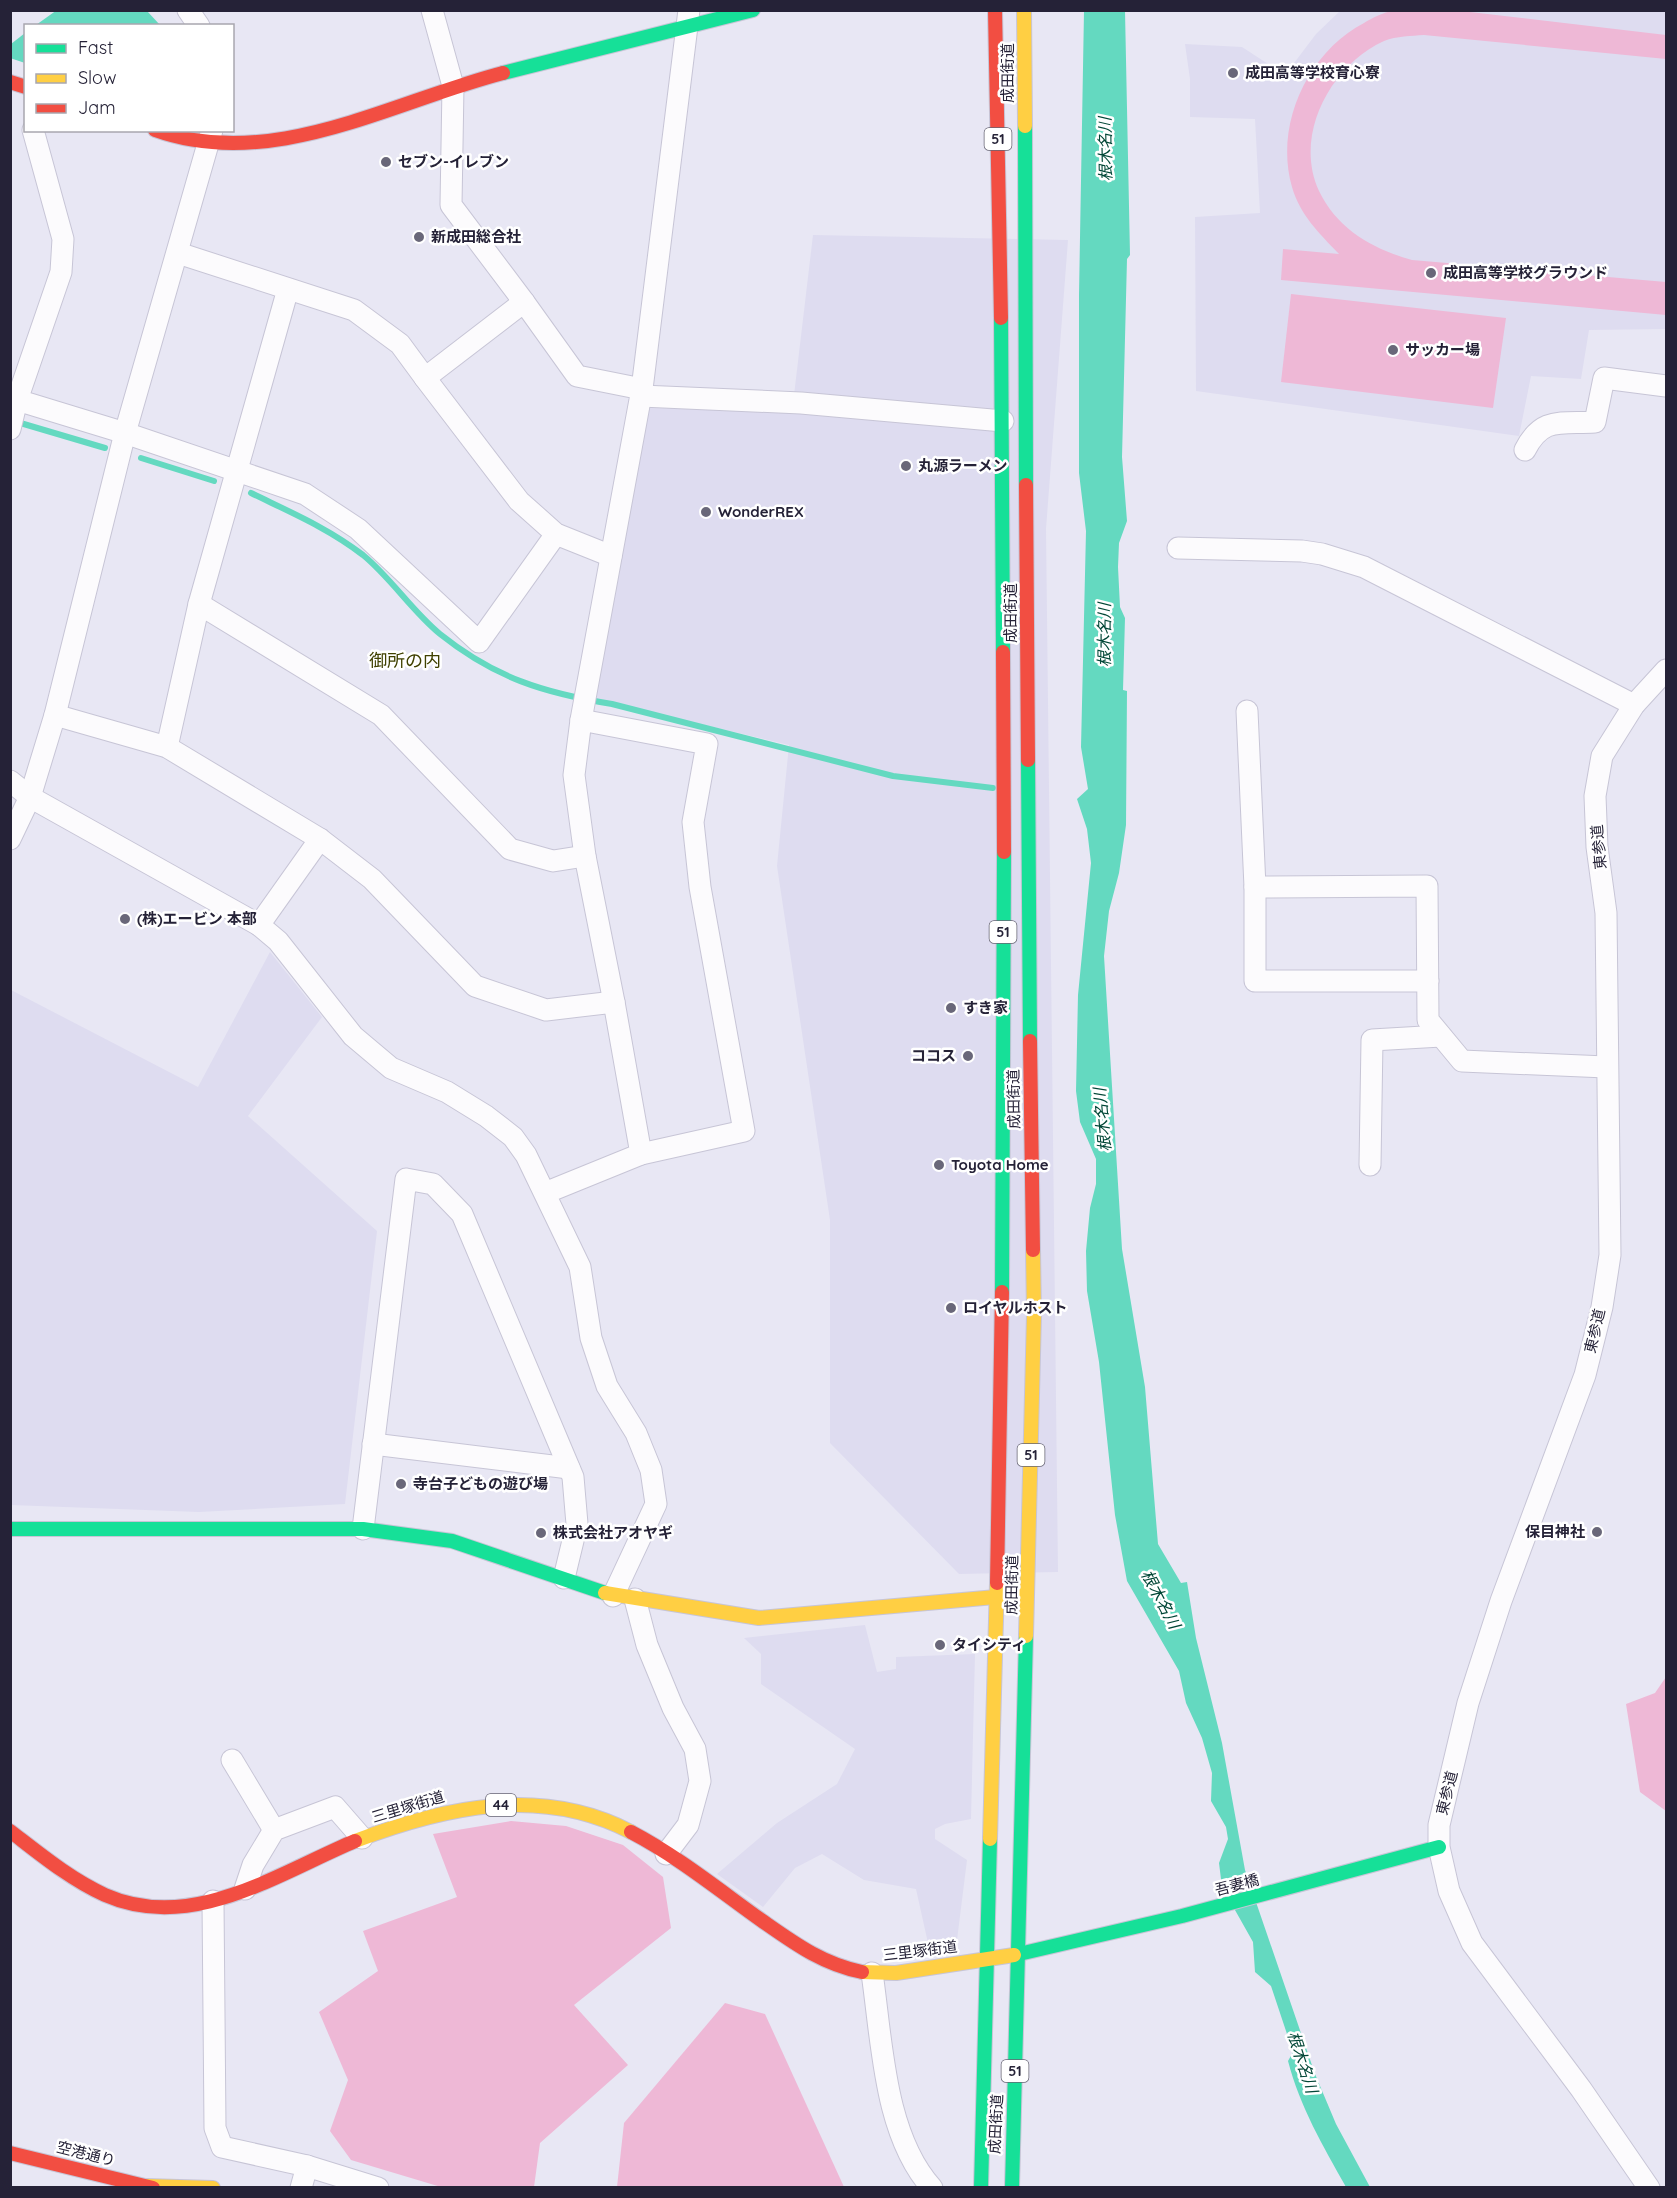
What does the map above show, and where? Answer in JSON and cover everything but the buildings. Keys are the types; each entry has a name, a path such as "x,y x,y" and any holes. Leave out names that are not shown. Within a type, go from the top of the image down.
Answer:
{"main road":[{"path":"161,132 180,139 210,136 235,145 330,130 453,86 689,19 753,10"},
{"name":"成田街道","path":"981,2187 1004,1171 1003,422 995,10"},
{"name":"成田街道","path":"1012,2187 1034,1314 1029,992 1024,10"},
{"path":"10,1529 363,1530 452,1541 613,1596 759,1618 995,1596 1028,1595"},
{"name":"三里塚街道","path":"10,1831 73,1880 102,1894 142,1906 173,1909 213,1900 245,1889 362,1839 439,1813 494,1805 544,1806 596,1817 649,1842 813,1956 842,1968 872,1973 896,1973 1019,1954"},
{"name":"吾妻橋","path":"1019,1954 1300,1886 1439,1847"},
{"path":"969,2136 983,2109"},
{"name":"空港通り","path":"10,2153 149,2187 213,2187"}],"street":[{"path":"188,10 198,24"},
{"path":"432,10 453,86 451,205 577,376 642,393 801,403 1003,422"},
{"path":"641,1154 585,856 574,775 587,686 642,393 689,19"},
{"path":"10,429 16,404 61,272 63,239 34,132"},
{"path":"10,839 30,796 55,716 125,433 210,136"},
{"path":"178,253 354,310 400,344 519,501 556,534 611,556"},
{"path":"167,747 199,604 288,289"},
{"path":"425,378 524,302"},
{"path":"1525,450 1532,435 1543,425 1595,423 1604,378 1666,386"},
{"path":"16,404 125,433 237,469 305,494 358,530 479,642 556,534"},
{"path":"1178,548 1302,550 1364,567 1634,705"},
{"path":"199,604 381,716 510,849 553,861 585,856"},
{"name":"東参道","path":"1649,2187 1472,1943 1449,1892 1439,1847 1439,1825 1468,1703 1501,1601 1585,1374 1602,1307 1610,1255 1606,1067 1606,913 1597,847 1595,796 1602,756 1634,705 1666,670"},
{"path":"1247,711 1255,887 1255,981 1428,981"},
{"path":"55,716 167,747 320,839 372,879 474,986 546,1010 614,1002"},
{"path":"545,1193 641,1154 744,1131 700,887 693,822 707,744 582,717"},
{"path":"10,781 30,796 259,925 279,941 339,1021 391,1068 447,1092 486,1116 513,1137 526,1155 580,1267 591,1338 607,1386 636,1433 651,1470 656,1504 613,1596"},
{"path":"259,925 320,839"},
{"path":"1255,887 1427,886 1428,1020 1462,1061 1606,1067"},
{"path":"1370,1165 1372,1040 1441,1036"},
{"path":"363,1530 406,1179 433,1184 462,1214 573,1477 578,1524 564,1578"},
{"path":"374,1444 569,1468"},
{"path":"635,1599 647,1645 668,1698 695,1749 700,1781 688,1825 666,1854"},
{"path":"232,1760 274,1830"},
{"path":"245,1889 253,1865 274,1830 335,1807 362,1839"},
{"path":"213,1900 215,2128 222,2147 307,2166 378,2187"},
{"path":"872,1973 891,2097 906,2152 932,2187"},
{"path":"301,2187 307,2166"}],"shaded area":[{"path":"1400,10 1453,10 1666,35 1666,59 1424,35 1384,41 1365,52 1333,84 1314,125 1311,147 1312,169 1319,191 1327,205 1346,227 1370,244 1412,260 1666,282 1666,315 1281,280 1283,249 1339,254 1311,223 1300,206 1292,187 1288,163 1288,139 1292,116 1300,93 1312,71 1344,36 1378,16"},
{"name":"成田高等学校グラウンド","path":"1340,11 1666,11 1666,329 1589,330 1581,379 1531,376 1519,436 1196,391 1195,217 1260,213 1255,119 1190,117 1190,79 1185,44 1242,47 1285,75 1316,34"},
{"path":"813,235 1068,240 1046,529 1058,1572 959,1574 830,1443 830,1220 777,866 789,745 590,698 649,408 792,412"},
{"name":"サッカー場","path":"1291,294 1506,318 1493,408 1281,382"},
{"path":"270,952 322,1017 248,1116 377,1231 345,1504 199,1512 11,1505 11,990 198,1087"},
{"path":"865,1625 877,1672 896,1669 896,1657 975,1654 971,1819 945,1824 935,1829 935,1839 967,1860 956,1948 930,1952 916,1889 864,1880 822,1854 795,1868 763,1907 717,1874 777,1823 837,1784 855,1749 761,1684 761,1654 744,1638"},
{"path":"1666,1677 1666,1811 1640,1792 1626,1704 1655,1693"},
{"path":"511,1821 566,1826 623,1845 663,1877 671,1928 574,2005 628,2065 540,2143 534,2187 441,2187 351,2160 330,2131 348,2080 319,2012 378,1971 363,1931 457,1897 433,1834"},
{"path":"725,2003 765,2014 844,2187 617,2187 624,2123"}],"water":[{"path":"57,10 147,11 159,24 37,24"},
{"name":"根木名川","path":"1084,11 1125,11 1130,255 1127,259 1122,457 1127,521 1119,543 1118,567 1120,607 1125,618 1123,690 1127,691 1126,825 1119,873 1109,911 1104,956 1122,1249 1145,1387 1158,1544 1181,1583 1187,1582 1196,1638 1222,1743 1245,1870 1315,2074 1336,2124 1370,2187 1346,2187 1313,2126 1299,2094 1288,2061 1293,2052 1271,1986 1255,1972 1253,1942 1222,1887 1219,1863 1228,1839 1226,1827 1211,1801 1212,1773 1202,1738 1186,1703 1179,1671 1127,1581 1115,1515 1099,1362 1087,1291 1086,1251 1090,1208 1096,1184 1096,1159 1080,1122 1076,1091 1078,995 1091,863 1087,829 1077,799 1088,789 1081,747 1086,531 1079,473 1079,295"},
{"path":"24,34 24,63 10,58 11,44"}],"waterway":[{"path":"17,422 105,448"},
{"path":"141,458 214,481"},
{"path":"251,493 350,545 373,564 440,634 481,662 521,681 564,695 612,704 893,776 993,788"}],"traffic: fast":[{"path":"503,73 753,10"},
{"path":"1025,126 1026,485"},
{"path":"1001,318 1003,652"},
{"path":"1028,760 1030,1041"},
{"path":"1002,1292 1004,852"},
{"path":"10,1529 363,1529 452,1541 605,1593"},
{"path":"1012,2188 1026,1636"},
{"path":"981,2188 990,1839"},
{"path":"1019,1954 1182,1916 1439,1847"}],"traffic: slow":[{"path":"1024,10 1025,126"},
{"path":"1026,1636 1034,1314 1033,1250"},
{"path":"990,1839 997,1583"},
{"path":"605,1593 759,1618 1019,1595"},
{"path":"355,1841 423,1819 493,1806 528,1805 562,1809 597,1817 631,1832"},
{"path":"862,1972 896,1973 1014,1955"},
{"path":"146,2186 213,2188"}],"traffic: jam":[{"path":"995,10 1001,318"},
{"path":"163,132 199,141 243,143 287,138 375,115 503,73"},
{"path":"10,82 24,86"},
{"path":"1026,485 1028,760"},
{"path":"1003,652 1004,852"},
{"path":"1030,1041 1033,1250"},
{"path":"997,1583 1002,1292"},
{"path":"10,1831 67,1874 92,1889 137,1905 169,1907 201,1903 233,1895 355,1841"},
{"path":"631,1832 681,1862 797,1944 834,1964 862,1972"},
{"path":"10,2153 153,2188"}],"place":[{"name":"成田高等学校育心寮","path":"1233,73"},
{"name":"セブン-イレブン","path":"386,162"},
{"name":"新成田総合社","path":"419,237"},
{"name":"成田高等学校グラウンド","path":"1431,273"},
{"name":"サッカー場","path":"1393,350"},
{"name":"丸源ラーメン","path":"906,466"},
{"name":"WonderREX","path":"706,512"},
{"name":"(株)エービン 本部","path":"125,919"},
{"name":"すき家","path":"951,1008"},
{"name":"ココス","path":"968,1056"},
{"name":"Toyota Home","path":"939,1165"},
{"name":"ロイヤルホスト","path":"951,1308"},
{"name":"寺台子どもの遊び場","path":"401,1484"},
{"name":"保目神社","path":"1597,1532"},
{"name":"株式会社アオヤギ","path":"541,1533"},
{"name":"タイシティ","path":"940,1645"}],"district":[{"name":"御所の内","path":"405,661"}]}
